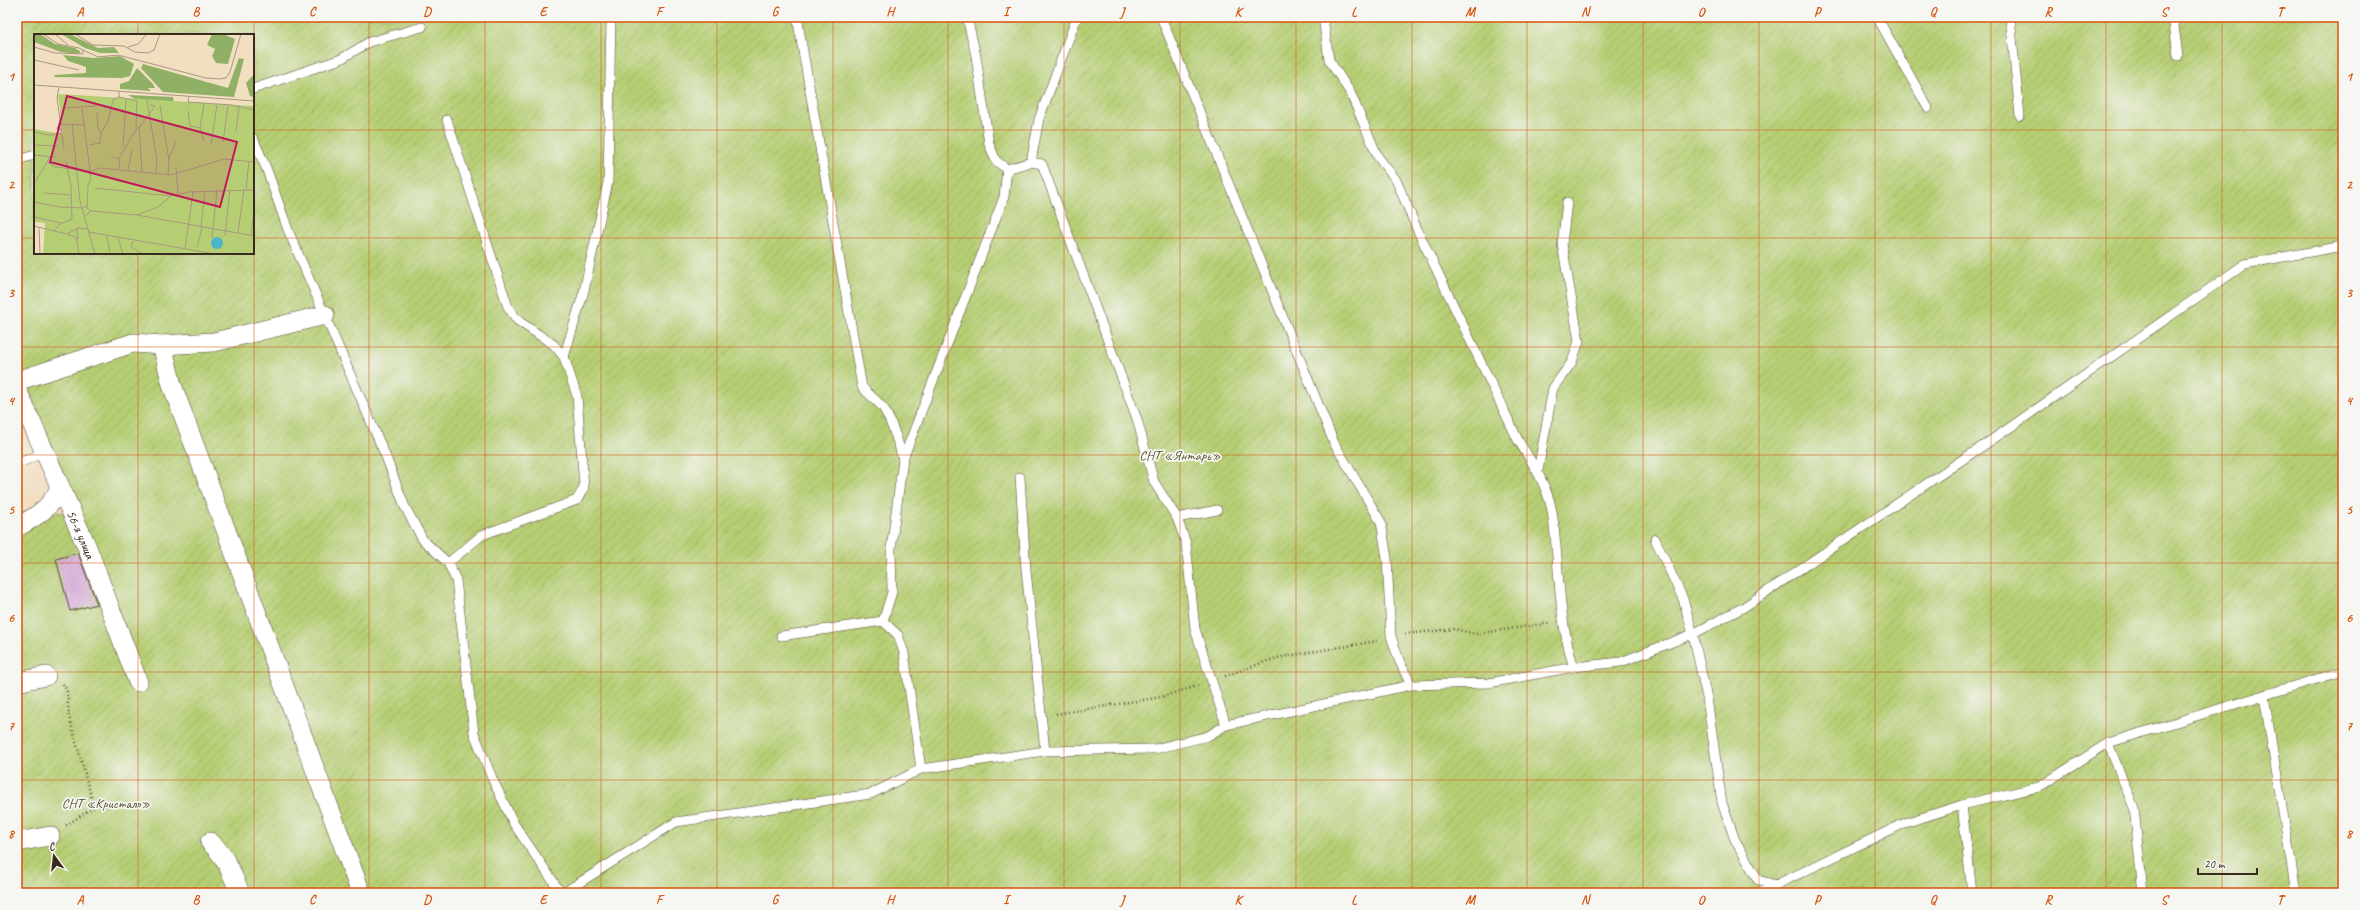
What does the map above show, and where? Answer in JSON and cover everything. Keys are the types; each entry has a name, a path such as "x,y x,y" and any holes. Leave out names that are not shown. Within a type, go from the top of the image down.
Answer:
{"street":[{"path":"17,382 133,343 162,345 214,342 325,315"},
{"path":"162,345 172,385 361,893"},
{"name":"56-я улица","path":"17,390 87,547 138,682"},
{"path":"17,527 34,519 54,500 60,487"},
{"path":"17,682 46,676"},
{"path":"17,842 50,836"},
{"path":"210,842 219,850 228,863 240,893"}],"lane":[{"path":"564,357 584,291 608,182 611,17"},
{"path":"797,17 862,387 871,398 883,408 893,429 903,459"},
{"path":"967,17 976,56 989,144 996,161 1007,169"},
{"path":"1032,162 1039,119 1077,17"},
{"path":"1161,17 1334,443 1380,522 1387,558 1391,636 1399,660 1411,685"},
{"path":"1323,17 1329,60 1350,92 1378,157 1396,180 1417,230 1518,440 1538,471 1552,510 1563,620 1567,647 1574,667"},
{"path":"1877,17 1928,108"},
{"path":"2010,17 2020,116"},
{"path":"2173,17 2178,56"},
{"path":"254,89 341,60 369,42 422,27"},
{"path":"447,120 508,307 516,320 554,345 564,357 577,396 584,487 577,500 482,535 448,562"},
{"path":"254,140 267,170 288,230 386,457 405,507 423,540 448,562 456,580 474,732 492,778 514,824 562,893 676,822 871,794 921,769 1045,751 1154,749 1208,736 1226,725 1411,685 1489,683 1574,667 1621,662 1693,634 1744,607 2002,433 2245,264 2343,246"},
{"path":"17,160 34,155"},
{"path":"1007,169 1032,162 1042,164 1137,419 1154,482 1177,518 1186,543 1195,630 1226,725"},
{"path":"883,621 892,592 891,549 903,459 1004,197 1007,169"},
{"path":"1538,471 1553,388 1572,362 1579,341 1562,244 1567,202"},
{"path":"17,464 45,452"},
{"path":"1020,476 1026,570 1040,716 1045,751"},
{"path":"1177,518 1217,510"},
{"path":"1654,539 1683,599 1693,634 1707,698 1722,803 1735,840 1758,880 1776,885"},
{"path":"781,636 883,621"},
{"path":"883,621 898,635 904,653 921,769"},
{"path":"1759,893 1905,823 1962,805 2039,787 2108,743 2343,671"},
{"path":"2264,696 2296,893"},
{"path":"2108,743 2134,808 2143,893"},
{"path":"1962,805 1972,893"}],"path":[{"path":"1040,716 1161,697 1212,681 1276,658 1370,643 1391,636 1454,629 1476,634 1563,620"},
{"path":"46,676 61,680 67,691 69,716 94,807 50,836"}],"green space":[{"name":"СНТ «Янтарь»","path":"17,17 2343,17 2343,893 17,893 17,515 25,512 79,513 17,360"}],"building":[{"path":"78,553 97,604 70,611 56,559"}],"park label":[{"name":"СНТ «Кристалл»","path":"106,803"}]}
